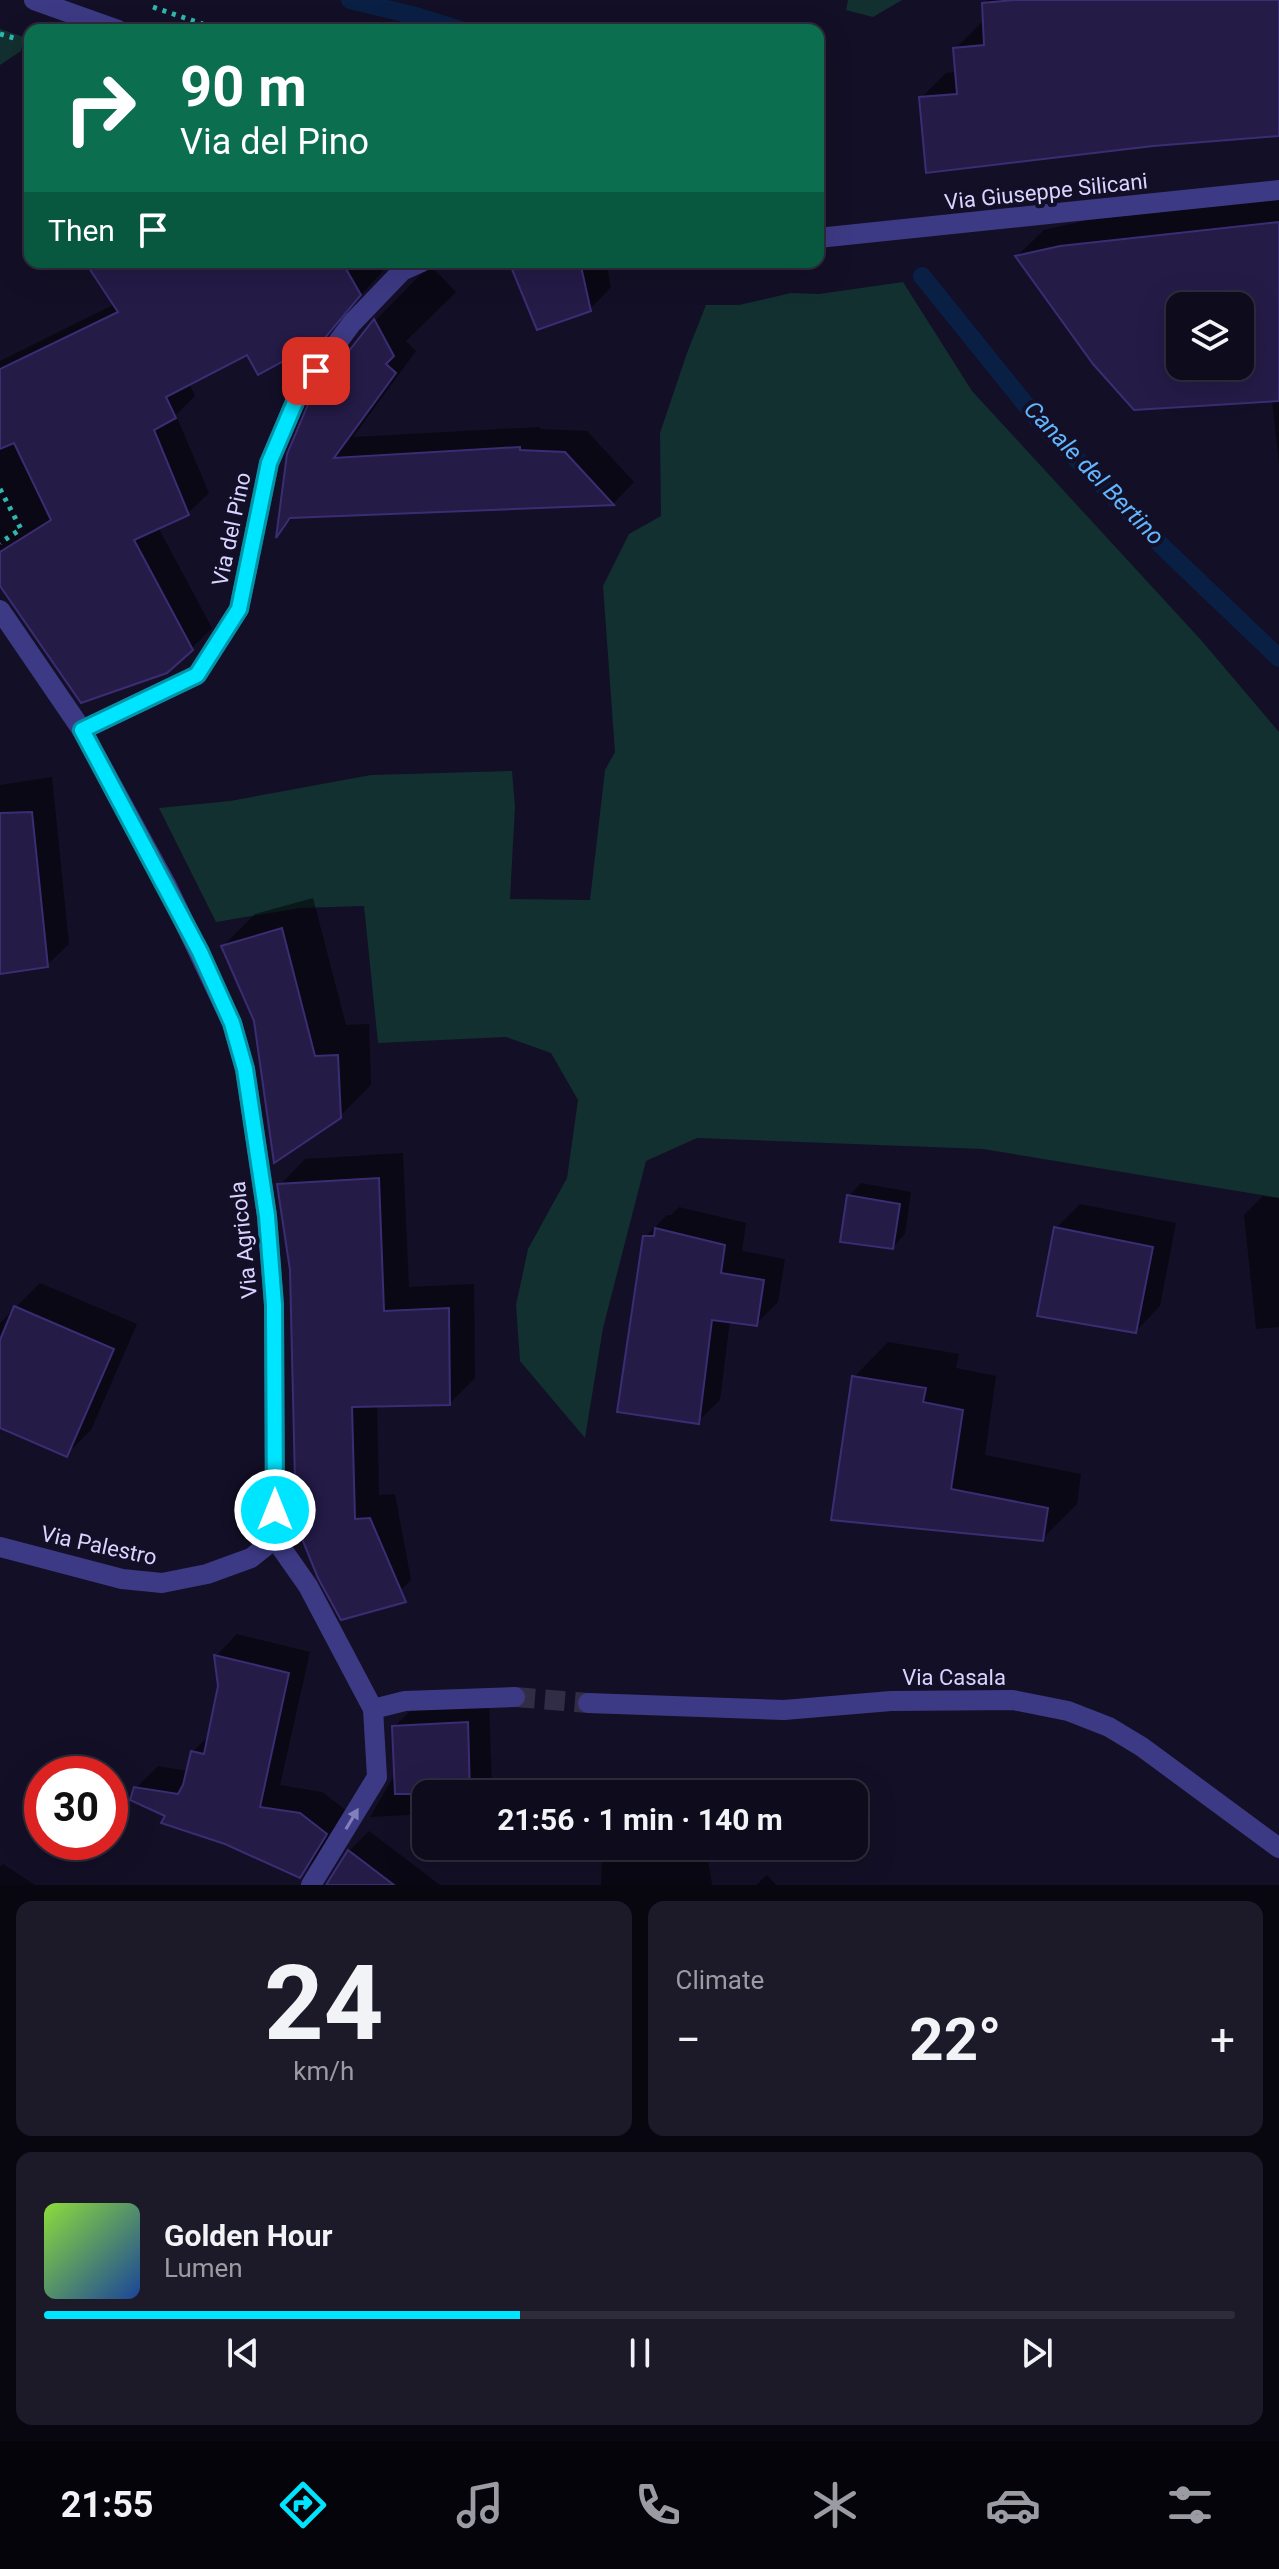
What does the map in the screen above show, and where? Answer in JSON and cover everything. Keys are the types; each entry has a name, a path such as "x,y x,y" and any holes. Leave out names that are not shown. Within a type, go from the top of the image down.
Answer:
{"street":[{"path":"34,0 101,24"},
{"name":"Via Giuseppe Silicani","path":"824,238 1279,190"},
{"name":"Via del Pino","path":"82,730 197,675 239,609 269,463 298,395 352,323 402,271 409,268"},
{"name":"Via Agricola","path":"0,610 82,730 200,952 232,1023 245,1069 267,1216 274,1305 275,1539"},
{"path":"275,1539 308,1586 373,1709 377,1777 311,1885"},
{"name":"Via Palestro","path":"0,1547 122,1579 162,1583 207,1574 251,1558 275,1539"},
{"path":"373,1709 405,1701 515,1697"},
{"name":"Via Casala","path":"588,1703 784,1710 891,1701 1013,1700 1068,1711 1109,1727 1142,1747 1279,1848"}],"path":[{"path":"147,5 202,24"},
{"path":"0,489 21,529 0,543"}],"green space":[{"path":"848,0 902,0 873,17 846,10"},
{"path":"0,29 24,37 21,51 0,65"},
{"path":"903,282 972,391 1201,640 1279,732 1279,1198 983,1149 697,1138 646,1161 603,1328 585,1438 520,1361 516,1305 528,1249 567,1178 578,1100 551,1053 506,1037 378,1043 364,906 300,908 216,922 159,808 230,801 371,775 512,771 515,807 510,899 590,900 605,770 615,752 603,586 629,534 661,516 660,433 706,305 739,305 791,293 819,294"}],"building":[{"path":"1014,0 1279,0 1279,136 1153,146 926,173 919,97 957,94 953,48 984,45 982,3"},
{"path":"1279,222 1279,401 1134,410 1093,364 1015,256 1060,246"},
{"path":"89,268 345,268 361,295 324,339 258,375 247,355 166,397 176,418 154,430 189,515 134,540 193,650 167,673 81,703 0,586 0,552 51,520 14,443 0,449 0,369 118,312"},
{"path":"511,268 581,268 591,311 537,330"},
{"path":"374,319 394,356 386,364 396,373 334,458 520,447 520,450 565,452 614,505 290,518 276,538 287,454 309,402"},
{"path":"32,812 48,967 0,974 0,813"},
{"path":"282,928 315,1056 338,1055 341,1118 274,1163 254,1021 221,946"},
{"path":"379,1178 384,1311 449,1308 450,1405 352,1407 355,1519 370,1518 406,1602 341,1620 318,1578 296,1524 290,1270 277,1184"},
{"path":"847,1195 900,1204 893,1249 840,1242"},
{"path":"1054,1227 1153,1247 1136,1333 1037,1316"},
{"path":"655,1228 725,1245 721,1273 764,1280 757,1326 712,1320 699,1424 617,1412 643,1236 654,1236"},
{"path":"14,1306 114,1349 67,1457 0,1428 0,1340"},
{"path":"852,1376 926,1388 923,1402 963,1410 951,1489 1048,1508 1043,1541 831,1520"},
{"path":"214,1655 289,1673 260,1807 300,1813 327,1834 300,1878 225,1844 161,1823 165,1816 130,1800 134,1787 178,1794 191,1751 204,1754 218,1686"},
{"path":"468,1722 470,1780 412,1780 412,1794 395,1794 392,1726"},
{"path":"348,1850 394,1885 326,1885"}],"waterway":[{"name":"Canale del Bertino","path":"350,0 442,24"},
{"name":"Canale del Bertino","path":"922,276 1039,421 1167,551 1279,658"}],"tunnel":[{"path":"515,1697 588,1703"}],"route":[{"path":"275,1510 274,1305 267,1216 245,1069 232,1023 200,952 82,730 197,675 239,609 269,463 298,395 316,371"}]}
